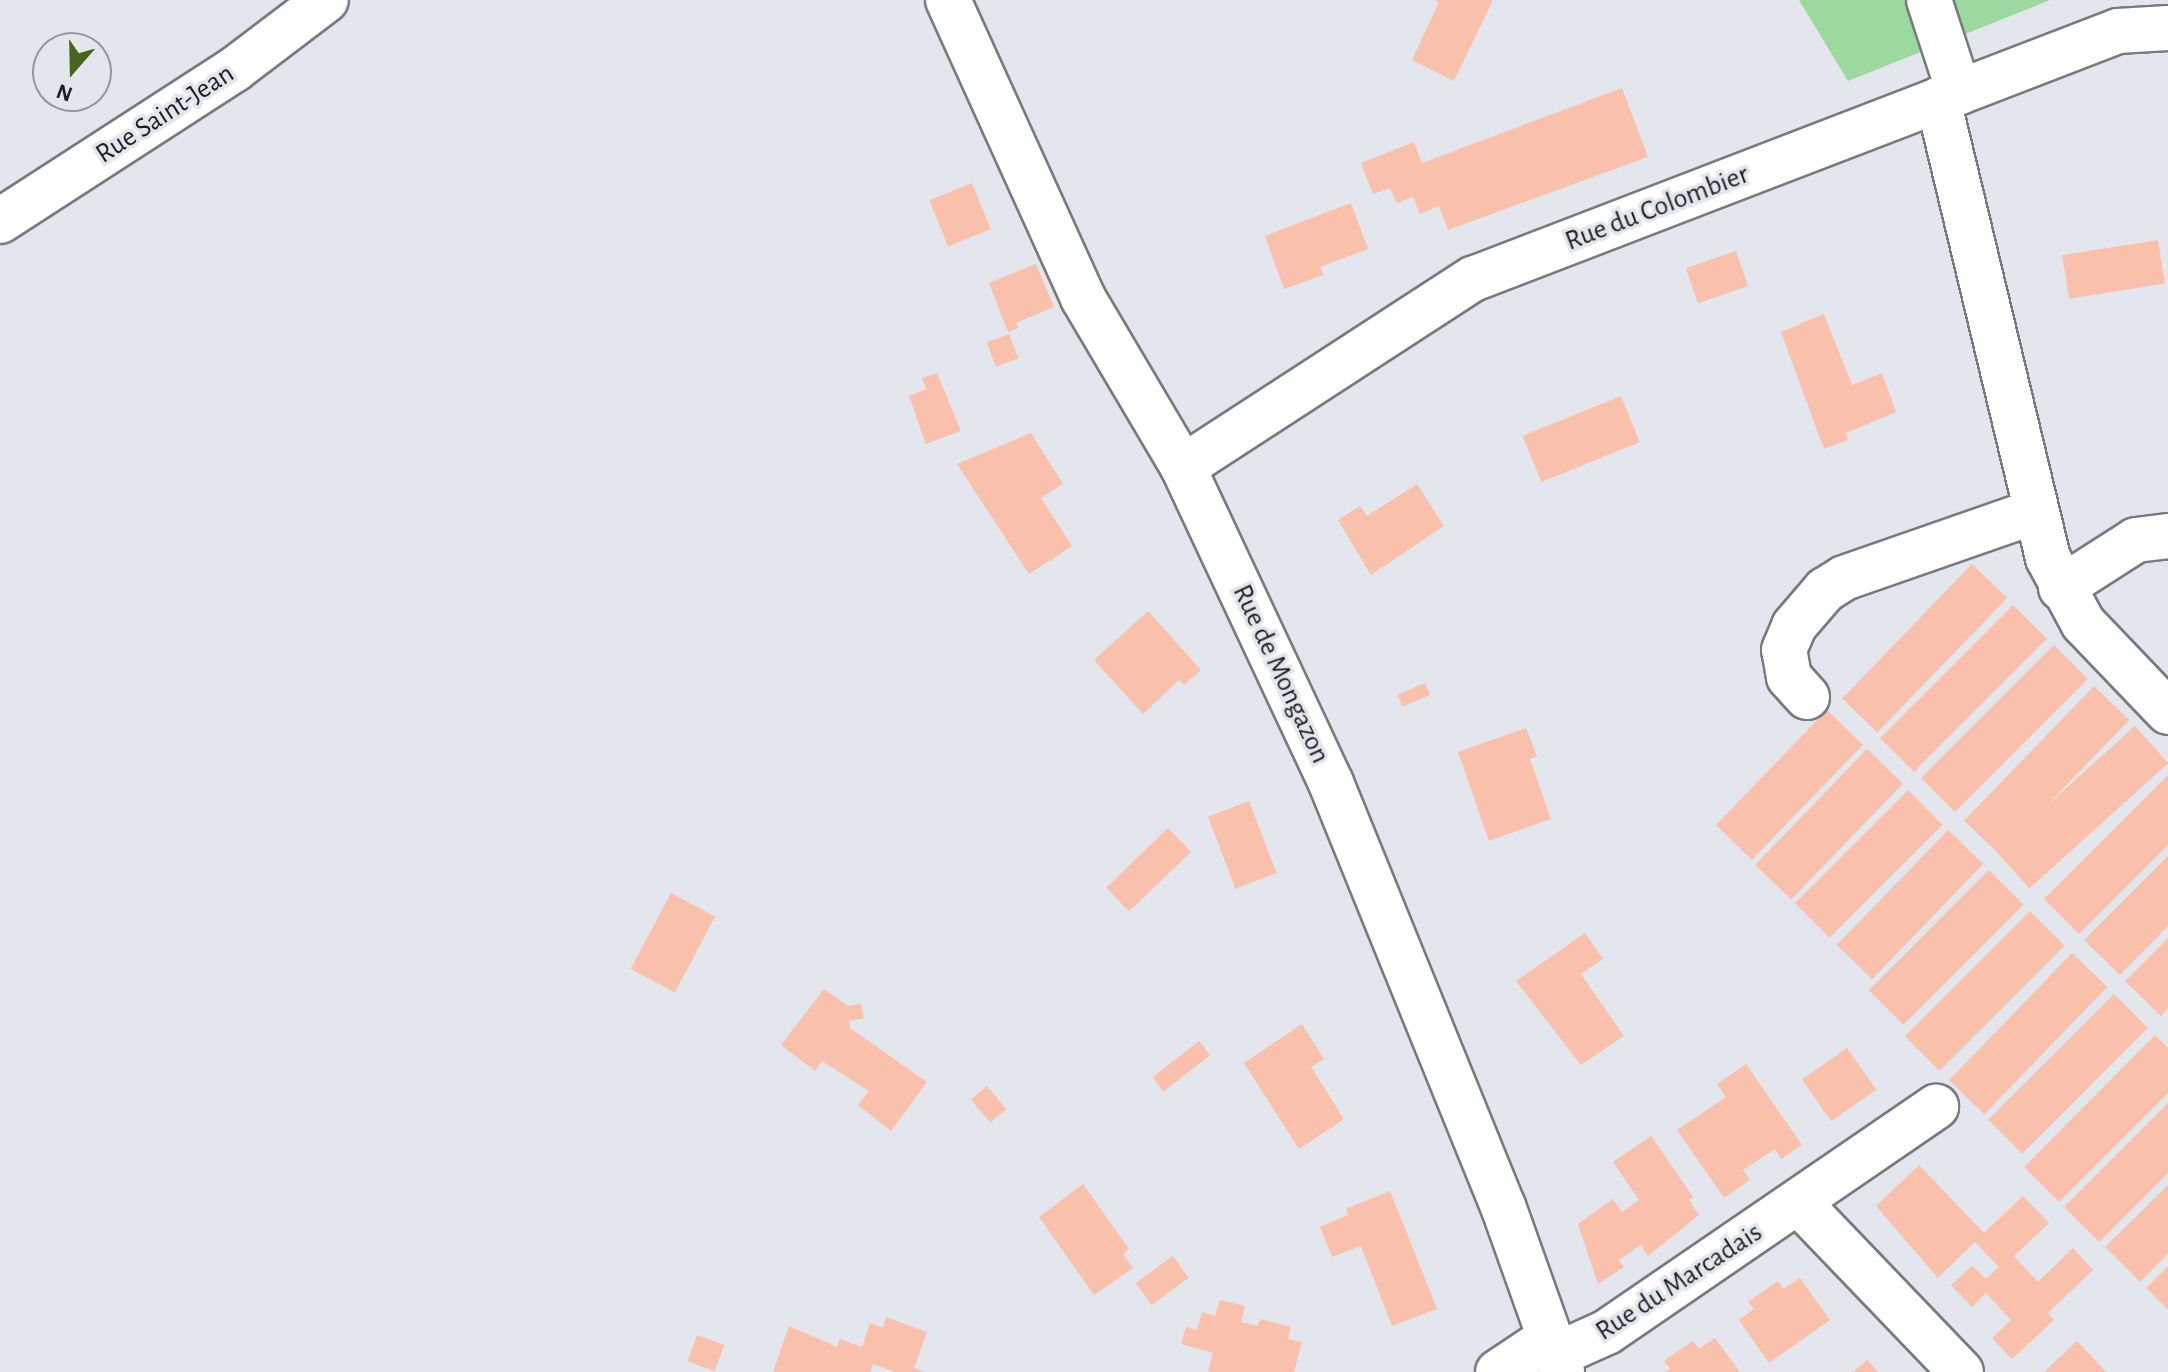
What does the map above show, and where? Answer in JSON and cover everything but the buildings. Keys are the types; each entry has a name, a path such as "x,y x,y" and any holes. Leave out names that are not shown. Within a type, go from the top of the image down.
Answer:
{"street":[{"name":"Rue Saint-Jean","path":"0,221 235,69 326,0"},
{"name":"Rue de Mongazon","path":"948,0 1083,298 1183,467 1331,783 1503,1206 1556,1355"},
{"path":"1929,0 2033,512 2061,588 2110,656 2168,712"},
{"name":"Rue du Colombier","path":"1183,467 1473,279 2118,31 2168,28"},
{"path":"1807,697 1789,677 1784,650 1794,626 1825,590 1844,578 2033,512"},
{"path":"2061,588 2136,540 2168,536"},
{"name":"Rue du Marcadais","path":"1498,1372 1556,1355 1607,1332 1936,1107"},
{"path":"1799,1203 1961,1372"}],"green space":[{"path":"1799,0 2050,0 1848,81"}]}
